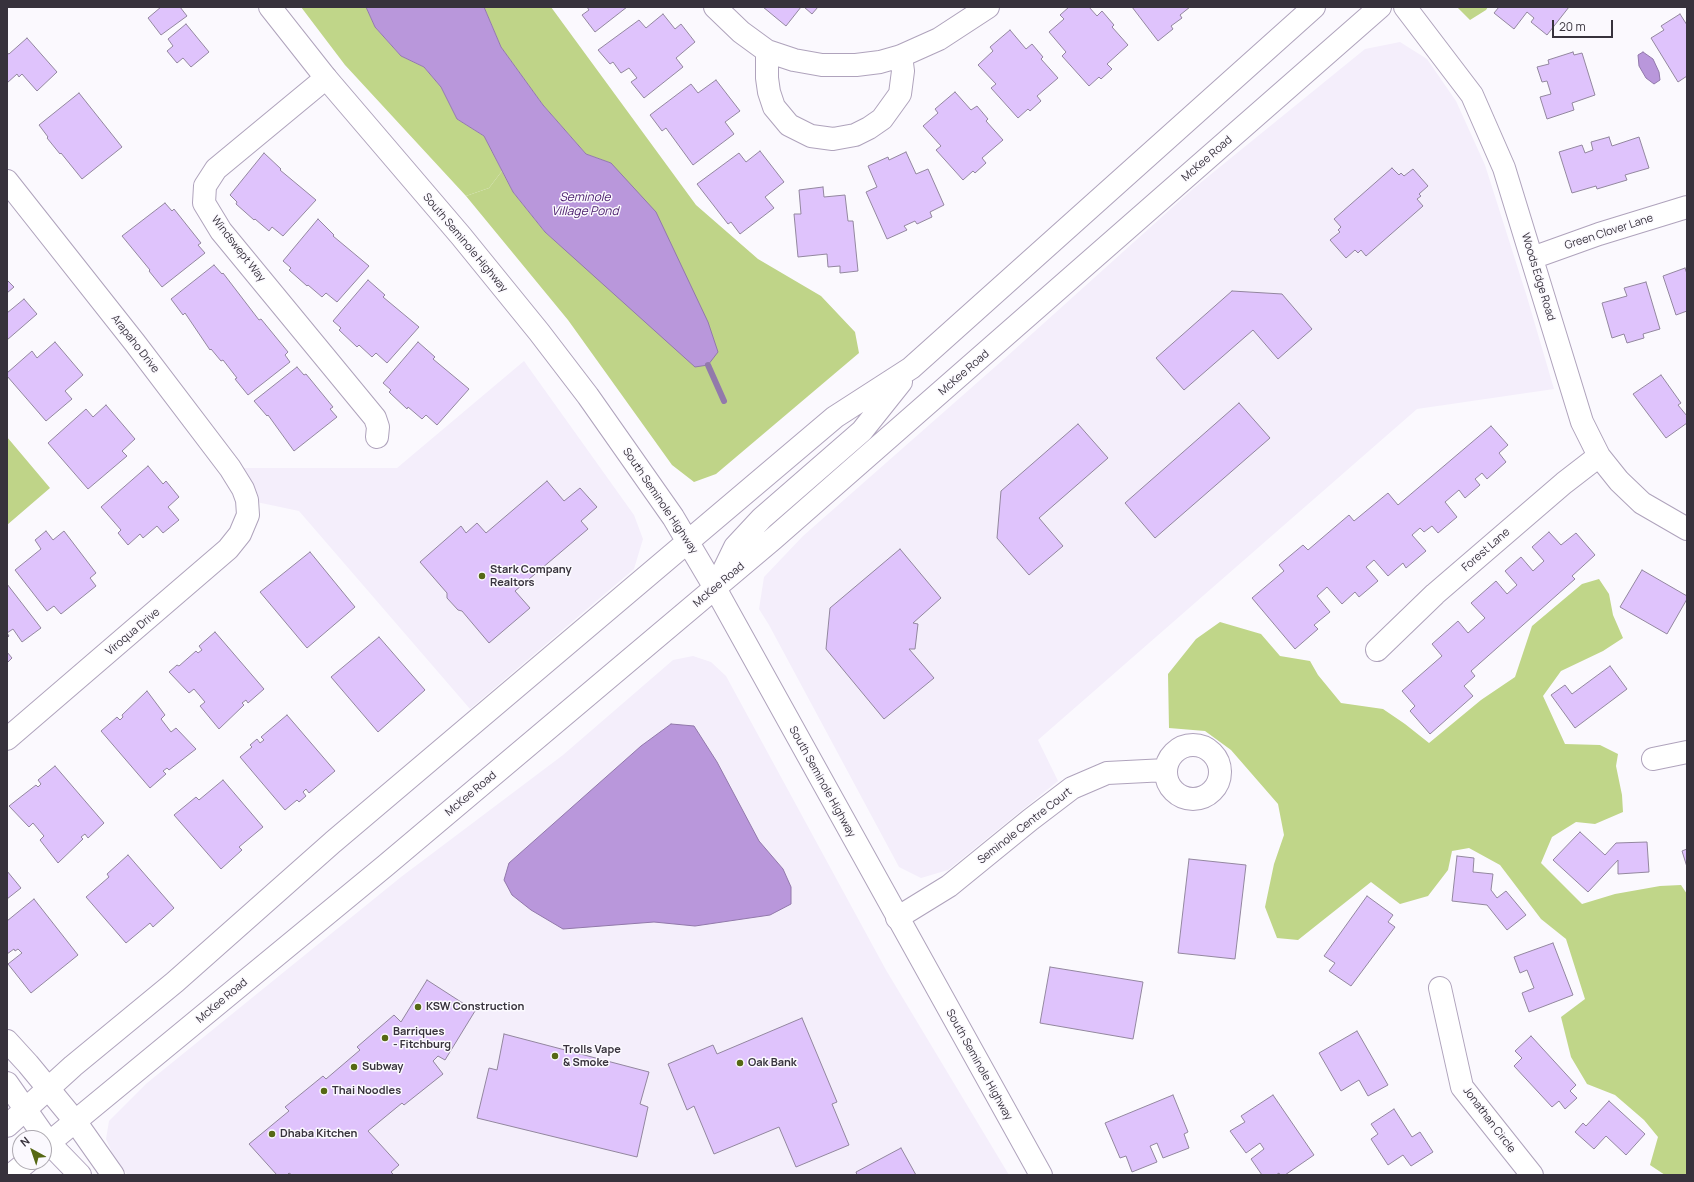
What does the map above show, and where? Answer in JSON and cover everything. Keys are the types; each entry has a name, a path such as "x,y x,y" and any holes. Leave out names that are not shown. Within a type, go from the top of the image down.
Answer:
{"street":[{"name":"South Seminole Highway","path":"270,7 326,78 461,236 539,332 588,396 668,511 715,588 1040,1175"},
{"path":"715,7 741,32 767,51 794,60 822,65 856,65 880,62 901,56 939,39 988,7"},
{"path":"7,1126 73,1066 175,982 339,837 835,417 911,368 1314,7"},
{"name":"McKee Road","path":"52,1141 385,866 815,503 1380,7"},
{"name":"Woods Edge Road","path":"1405,7 1472,95 1504,168 1582,422 1600,456 1619,481 1642,503 1687,528"},
{"path":"767,51 767,78 769,92 774,107 789,125 811,136 833,139 855,135 882,119 900,94 903,71 901,56"},
{"name":"Windswept Way","path":"326,78 216,169 205,186 204,203 221,231 376,418 378,427 377,437"},
{"name":"Arapaho Drive","path":"7,181 135,343 230,468 243,489 247,500 248,515"},
{"name":"Green Clover Lane","path":"1532,258 1599,234 1687,207"},
{"path":"715,588 735,547 762,518 862,431 911,368"},
{"name":"Forest Lane","path":"1377,650 1435,594 1564,483 1600,456"},
{"name":"Viroqua Drive","path":"7,739 228,549 240,534 248,515"},
{"path":"1653,759 1687,752"},
{"name":"Seminole Centre Court","path":"897,918 948,886 1072,788 1107,773 1166,770"},
{"name":"Jonathan Circle","path":"1440,988 1462,1088 1532,1175"},
{"path":"7,1041 75,1121 113,1175"},
{"path":"7,1083 38,1130"},
{"path":"52,1150 80,1175"}],"shaded area":[{"path":"1400,42 1427,59 1456,101 1485,165 1527,297 1554,389 1417,409 1038,740 1058,781 948,870 921,878 899,867 759,609 764,577 803,536 1004,359 1194,188 1365,49"},
{"path":"524,361 634,515 643,539 634,569 470,709 299,511 247,500 230,468 397,468"},
{"path":"693,656 711,662 726,676 886,970 1009,1175 128,1175 116,1162 106,1139 109,1121 147,1083 401,877 563,755 673,660"}],"green space":[{"path":"301,7 366,7 375,27 401,56 424,67 441,87 457,119 484,136 502,171 489,188 466,196 345,65"},
{"path":"484,7 551,7 696,205 758,259 821,296 855,332 859,353 716,474 694,482 672,465 568,320 466,196 489,188 502,171 513,192 545,232 568,252 611,163 586,154 543,105 501,47"},
{"path":"1457,7 1488,7 1486,10 1470,20"},
{"path":"7,437 50,488 7,525"},
{"path":"1599,579 1609,594 1613,615 1623,638 1603,651 1561,671 1543,696 1565,744 1600,745 1618,754 1616,766 1622,795 1623,812 1595,824 1576,822 1552,837 1541,863 1582,904 1615,894 1660,886 1681,885 1687,894 1687,1175 1665,1175 1650,1165 1658,1137 1644,1120 1615,1095 1587,1084 1571,1057 1561,1017 1585,999 1566,939 1541,919 1500,865 1469,848 1452,851 1448,870 1428,896 1400,904 1371,882 1298,940 1277,938 1265,907 1274,864 1284,835 1278,804 1231,750 1205,731 1169,728 1168,674 1196,639 1220,622 1261,634 1280,656 1310,661 1318,675 1341,703 1383,709 1429,743 1481,700 1515,677 1532,626 1582,584"}],"water":[{"name":"Seminole Village Pond","path":"366,7 484,7 501,47 543,105 586,154 611,163 656,212 708,322 718,352 708,365 695,367 545,232 513,192 484,136 457,119 441,87 424,67 401,56 375,27"},
{"path":"1643,52 1653,59 1659,72 1660,80 1654,84 1646,78 1639,66 1638,55"},
{"path":"671,724 694,726 717,762 759,841 783,869 791,887 791,904 770,915 695,926 654,922 563,929 531,910 512,895 504,880 509,863 641,746"}],"building":[{"path":"161,7 180,7 187,16 161,35 148,18"},
{"path":"587,7 627,7 595,32 582,15 589,10"},
{"path":"763,7 801,7 786,26"},
{"path":"804,7 818,7 812,14"},
{"path":"1069,7 1089,7 1097,16 1102,11 1114,25 1112,27 1128,45 1107,64 1112,69 1101,79 1099,77 1089,86 1062,56 1066,52 1049,32 1064,19 1060,15"},
{"path":"1132,7 1190,7 1180,15 1182,18 1171,26 1173,29 1158,41"},
{"path":"1499,7 1569,7 1547,35 1531,22 1534,18 1527,12 1514,29 1494,13"},
{"path":"663,14 675,29 681,24 695,42 676,58 683,67 644,98 631,82 637,78 629,68 621,73 613,62 610,64 598,50 639,20 646,28"},
{"path":"1680,14 1687,25 1687,76 1678,82 1651,38 1664,30 1661,26"},
{"path":"186,24 209,52 191,67 183,58 177,63 167,51 173,46 168,39"},
{"path":"1010,30 1026,49 1032,44 1043,57 1041,59 1058,78 1037,96 1041,101 1030,111 1028,109 1018,118 991,88 996,84 978,65 993,51 990,47"},
{"path":"27,38 57,72 37,91 22,74 19,77 17,74 7,83 7,53 9,54"},
{"path":"1573,52 1574,55 1582,53 1595,95 1572,103 1574,110 1547,119 1540,97 1551,94 1547,81 1542,82 1537,67 1549,64 1548,60"},
{"path":"716,80 740,111 725,122 734,134 693,165 666,128 662,131 650,115 691,84 698,93"},
{"path":"955,92 971,110 977,106 988,119 986,121 1003,140 982,158 986,163 975,173 973,171 963,180 936,150 941,146 923,126 938,113 935,109"},
{"path":"79,93 122,147 82,179 47,138 48,137 39,125"},
{"path":"1609,137 1612,146 1639,137 1649,168 1625,175 1627,180 1597,189 1596,186 1572,193 1559,152 1582,145 1585,153 1593,150 1591,142"},
{"path":"760,151 784,182 765,197 774,208 740,234 731,222 728,224 697,184 739,153 746,162"},
{"path":"906,152 916,174 928,169 944,205 930,212 932,217 917,224 915,221 904,226 907,230 887,239 866,192 877,187 868,166 888,157 889,160"},
{"path":"264,153 281,169 280,170 316,200 283,236 272,227 269,231 255,219 254,220 236,204 237,202 230,195"},
{"path":"1392,168 1399,175 1401,173 1404,176 1413,169 1428,186 1419,194 1421,196 1417,199 1423,206 1366,256 1361,250 1358,253 1355,250 1346,258 1330,240 1340,232 1338,230 1341,227 1334,219"},
{"path":"823,187 824,197 845,195 848,221 853,221 858,271 840,273 840,266 828,267 827,254 798,257 794,214 801,214 799,190"},
{"path":"165,203 172,211 174,209 201,243 198,245 205,253 162,287 122,236"},
{"path":"318,219 334,235 333,236 369,266 337,302 326,293 322,297 308,285 307,286 289,270 291,268 283,261"},
{"path":"214,265 222,274 223,273 259,320 261,319 288,352 285,355 290,362 248,395 235,379 237,378 223,360 221,361 211,349 210,350 185,313 183,315 171,299"},
{"path":"1685,268 1687,274 1687,311 1676,315 1663,276"},
{"path":"7,280 14,287 7,293"},
{"path":"368,280 385,295 383,297 419,327 387,363 376,353 372,357 359,345 357,347 339,330 341,328 333,321"},
{"path":"1646,282 1660,329 1643,334 1644,338 1627,343 1624,334 1612,338 1602,303 1627,296 1624,288"},
{"path":"1232,291 1282,294 1312,329 1278,359 1253,330 1184,390 1156,358"},
{"path":"24,299 37,314 7,340 7,313"},
{"path":"55,342 83,375 65,391 72,399 46,421 7,376 7,373 32,351 37,358"},
{"path":"418,342 435,357 433,359 469,389 437,425 426,415 422,419 408,407 407,409 389,392 391,390 383,383"},
{"path":"297,367 304,375 306,374 333,407 330,409 337,417 294,451 268,415 267,416 254,401"},
{"path":"1661,375 1681,403 1678,405 1687,416 1687,423 1666,438 1633,394"},
{"path":"1239,403 1270,438 1155,538 1125,503"},
{"path":"106,405 135,439 122,451 127,456 88,489 48,443 86,409 93,417"},
{"path":"1078,424 1108,458 1039,518 1063,546 1029,575 997,538 1001,491"},
{"path":"1491,426 1508,445 1499,453 1506,462 1487,479 1482,473 1475,479 1480,485 1465,498 1459,490 1445,502 1457,517 1438,533 1432,526 1424,532 1420,528 1412,535 1426,551 1406,568 1403,563 1388,576 1374,560 1366,567 1378,581 1359,597 1355,592 1342,604 1327,587 1317,596 1330,612 1314,625 1318,629 1295,649 1252,598 1284,571 1279,565 1303,545 1308,550 1349,515 1354,521 1388,493 1398,505"},
{"path":"148,466 163,484 166,481 179,497 168,507 179,520 163,533 157,526 143,538 140,534 128,545 118,533 121,530 101,507"},
{"name":"Stark Company Realtors","path":"547,481 564,501 580,488 597,507 581,521 588,529 515,591 530,608 489,643 462,611 458,610 447,598 447,593 420,562 461,526 466,533 477,523 486,533"},
{"path":"46,531 53,540 64,531 96,573 90,578 96,586 61,614 54,606 47,611 15,570 41,549 35,540"},
{"path":"1549,532 1561,545 1576,533 1595,555 1572,576 1575,579 1471,671 1475,676 1464,686 1473,696 1430,734 1410,711 1415,706 1402,691 1442,656 1432,644 1458,621 1468,633 1485,618 1471,603 1496,581 1507,594 1517,585 1505,571 1521,557 1533,571 1544,561 1532,547"},
{"path":"900,549 941,598 913,623 918,624 915,649 909,649 934,678 884,719 826,649 830,608"},
{"path":"310,552 355,607 307,648 260,592"},
{"path":"1642,570 1687,596 1687,599 1667,634 1620,607"},
{"path":"7,584 41,628 22,642 13,629 7,633"},
{"path":"215,632 264,689 248,703 246,700 242,703 244,705 219,729 200,706 205,702 194,689 189,693 169,672 177,665 179,666 196,651 198,653 202,650 199,646"},
{"path":"379,637 425,690 378,732 331,677"},
{"path":"7,652 12,658 7,663"},
{"path":"1610,666 1627,689 1575,728 1551,695 1565,685 1572,694"},
{"path":"147,691 165,715 161,719 171,732 176,728 196,749 169,770 167,768 163,771 166,774 150,788 101,731 117,717 120,720 123,717 122,715"},
{"path":"287,715 335,771 309,793 306,789 303,792 306,796 299,802 297,800 285,810 240,757 252,747 250,745 257,739 260,743 264,740 261,737"},
{"path":"55,766 104,823 88,838 85,834 81,837 83,839 58,863 40,840 44,836 33,823 29,827 9,806 36,785 38,787 41,784 38,780"},
{"path":"223,780 263,827 239,847 242,850 221,869 174,815 196,797 199,800"},
{"path":"1580,832 1605,855 1616,843 1647,842 1649,872 1618,874 1618,860 1588,892 1553,860"},
{"path":"1687,849 1687,867 1682,851"},
{"path":"128,855 174,908 153,927 150,923 126,943 86,897 109,877 107,874"},
{"path":"1457,856 1474,858 1473,872 1493,874 1491,890 1497,898 1506,891 1526,915 1507,930 1487,905 1452,901"},
{"path":"1189,859 1246,865 1235,959 1178,953"},
{"path":"7,871 21,888 7,899"},
{"path":"1367,896 1393,915 1388,922 1395,927 1351,986 1329,971 1335,963 1324,956"},
{"path":"34,899 78,955 31,993 8,964 22,953 18,949 15,951 14,949 7,954 7,921"},
{"path":"1553,943 1573,995 1529,1012 1522,993 1534,988 1527,970 1520,973 1514,957"},
{"path":"1050,967 1143,982 1133,1039 1040,1023"},
{"path":"427,980 475,1011 445,1060 438,1056 433,1061 443,1074 404,1105 402,1103 368,1131 399,1165 391,1172 394,1175 292,1175 289,1173 287,1175 277,1175 249,1144 289,1111 285,1107 323,1076 326,1079 360,1050 357,1047 394,1015 401,1022"},
{"path":"802,1018 837,1102 832,1104 849,1145 796,1167 779,1127 714,1154 694,1106 687,1110 668,1064 713,1045 717,1054"},
{"path":"1357,1031 1388,1085 1368,1096 1359,1080 1341,1091 1319,1053"},
{"path":"504,1034 649,1072 640,1104 648,1107 637,1157 477,1118 489,1068 497,1070"},
{"path":"1531,1036 1576,1085 1570,1091 1577,1098 1565,1109 1559,1101 1552,1107 1514,1066 1522,1058 1515,1051"},
{"path":"1173,1095 1188,1132 1184,1134 1189,1148 1163,1158 1157,1143 1150,1146 1157,1162 1132,1172 1126,1156 1120,1158 1105,1123"},
{"path":"1273,1095 1314,1155 1285,1175 1280,1175 1279,1173 1276,1175 1262,1175 1251,1159 1264,1149 1260,1143 1246,1153 1230,1131 1245,1122 1241,1116"},
{"path":"1609,1101 1645,1134 1626,1155 1606,1136 1594,1149 1575,1132 1583,1123 1586,1126"},
{"path":"1394,1109 1412,1137 1420,1132 1433,1152 1411,1166 1403,1155 1388,1165 1371,1139 1378,1134 1371,1124"},
{"path":"901,1148 916,1175 857,1175 856,1172"}],"waterway":[{"path":"708,365 724,401"}],"place":[{"name":"Stark Company Realtors","path":"482,576"},
{"name":"KSW Construction","path":"418,1007"},
{"name":"Barriques - Fitchburg","path":"385,1038"},
{"name":"Trolls Vape & Smoke","path":"555,1056"},
{"name":"Oak Bank","path":"740,1063"},
{"name":"Subway","path":"354,1067"},
{"name":"Thai Noodles","path":"324,1091"},
{"name":"Dhaba Kitchen","path":"272,1134"}]}
